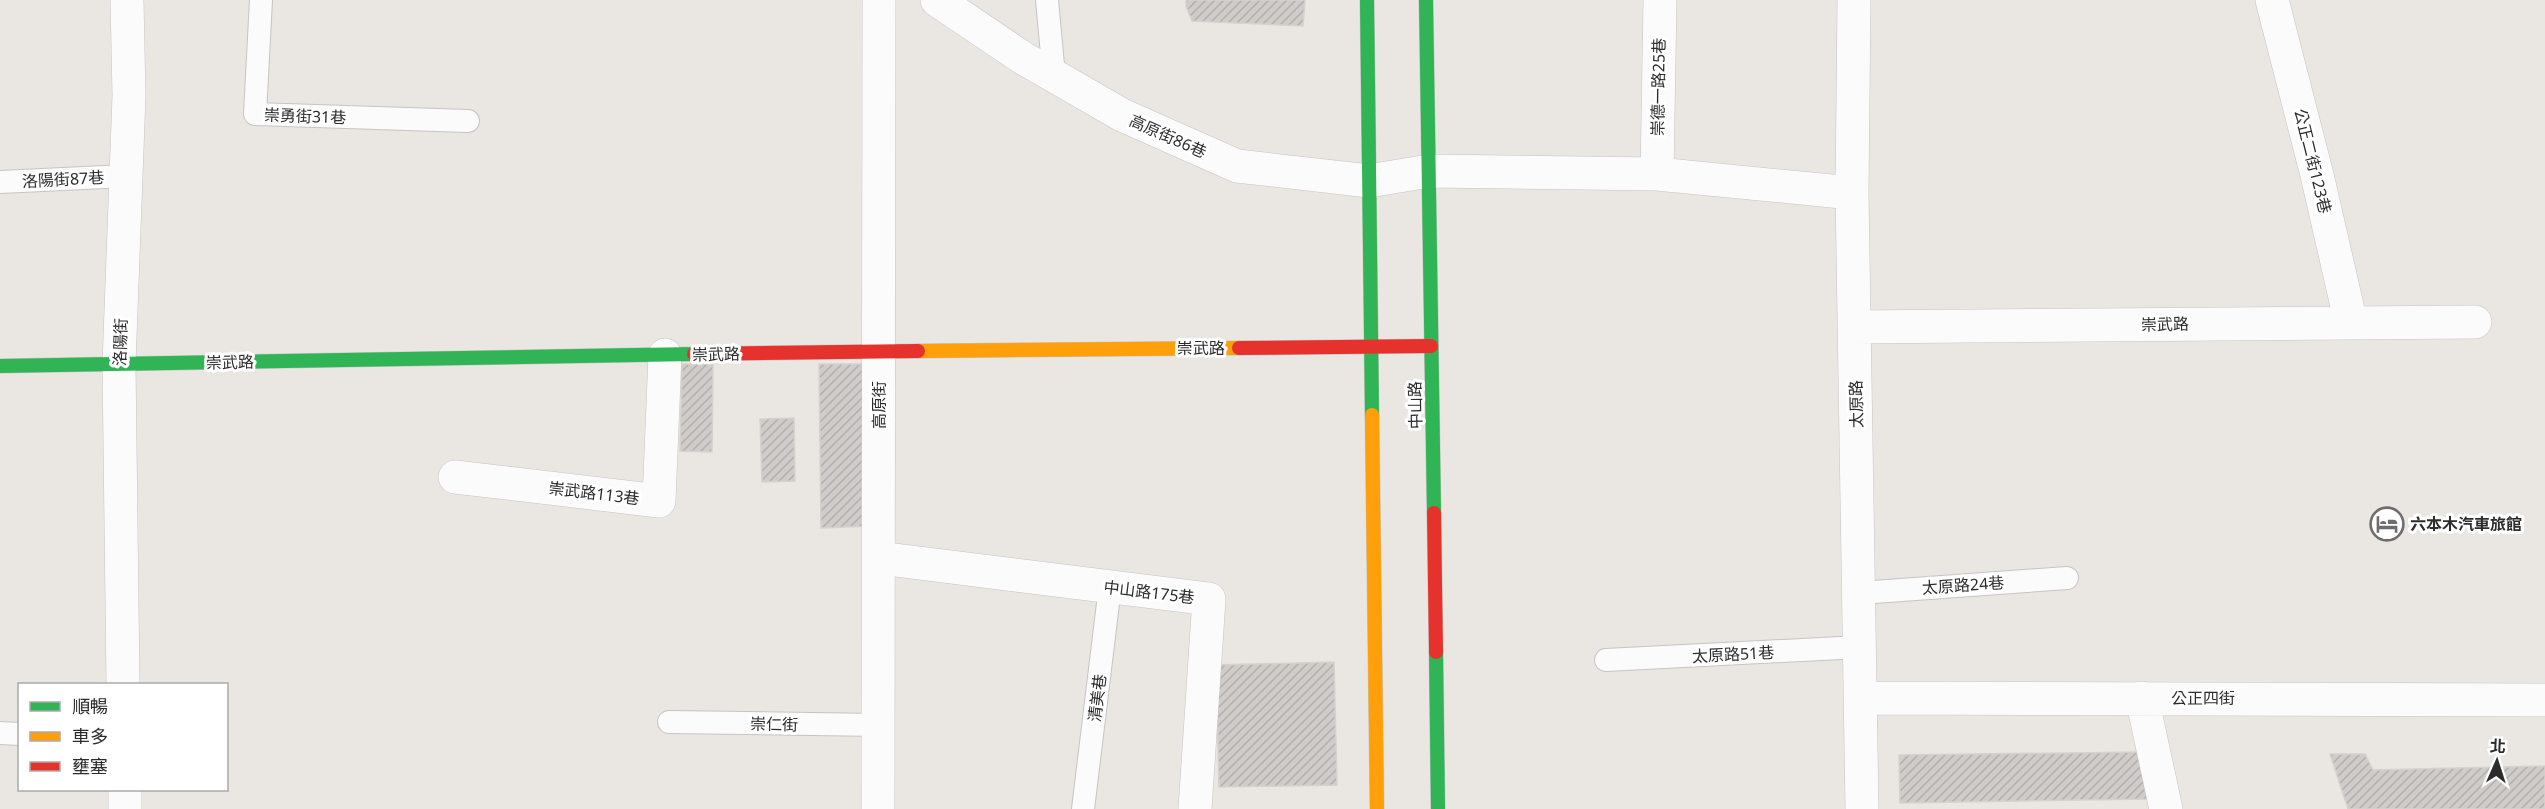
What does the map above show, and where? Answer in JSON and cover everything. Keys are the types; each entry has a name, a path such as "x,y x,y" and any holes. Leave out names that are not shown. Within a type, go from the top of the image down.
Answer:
{"street":[{"name":"洛陽街","path":"123,683 119,364 129,96 127,0"},
{"name":"高原街","path":"878,809 879,0"},
{"name":"高原街86巷","path":"937,0 1023,58 1122,115 1237,166 1369,181 1429,171 1657,174 1852,193"},
{"path":"1367,0 1377,809"},
{"name":"中山路","path":"1426,0 1437,809"},
{"name":"崇德一路25巷","path":"1657,174 1660,0"},
{"name":"太原路","path":"1854,0 1852,193 1862,809"},
{"name":"公正二街123巷","path":"2272,0 2317,176 2351,323"},
{"name":"崇武路","path":"1855,327 2475,322"},
{"name":"崇武路","path":"0,366 879,351 1431,346"},
{"name":"崇武路113巷","path":"455,477 659,501 665,354"},
{"name":"中山路175巷","path":"879,558 1209,599 1195,809"},
{"name":"公正四街","path":"1861,698 2545,700"},
{"path":"2142,698 2166,809"},
{"path":"125,791 125,809"}],"lane":[{"name":"崇勇街31巷","path":"261,0 255,114 468,121"},
{"path":"1047,0 1054,76"},
{"name":"洛陽街87巷","path":"0,182 126,176"},
{"name":"太原路24巷","path":"1860,593 2067,578"},
{"name":"清美巷","path":"1083,809 1110,587"},
{"name":"太原路51巷","path":"1606,660 1860,647"},
{"name":"崇仁街","path":"669,722 879,725"},
{"path":"0,733 18,734"}],"building":[{"path":"1186,0 1305,0 1303,26 1192,21"},
{"path":"682,364 713,364 712,452 680,451"},
{"path":"819,364 869,364 871,526 821,528"},
{"path":"794,418 795,481 762,482 760,419"},
{"path":"1334,662 1337,785 1219,787 1216,665"},
{"path":"2146,752 2147,799 1900,803 1899,755"},
{"path":"2330,754 2365,754 2373,770 2545,766 2545,809 2348,809"}],"traffic: fast":[{"path":"1367,0 1372,415"},
{"path":"1426,0 1434,513"},
{"path":"0,366 694,354"},
{"path":"1436,652 1438,809"}],"traffic: slow":[{"path":"918,351 1239,348"},
{"path":"1372,415 1377,809"}],"traffic: jam":[{"path":"1239,348 1431,346"},
{"path":"694,354 918,351"},
{"path":"1434,513 1436,652"}],"place":[{"name":"六本木汽車旅館","path":"2387,524"}]}
